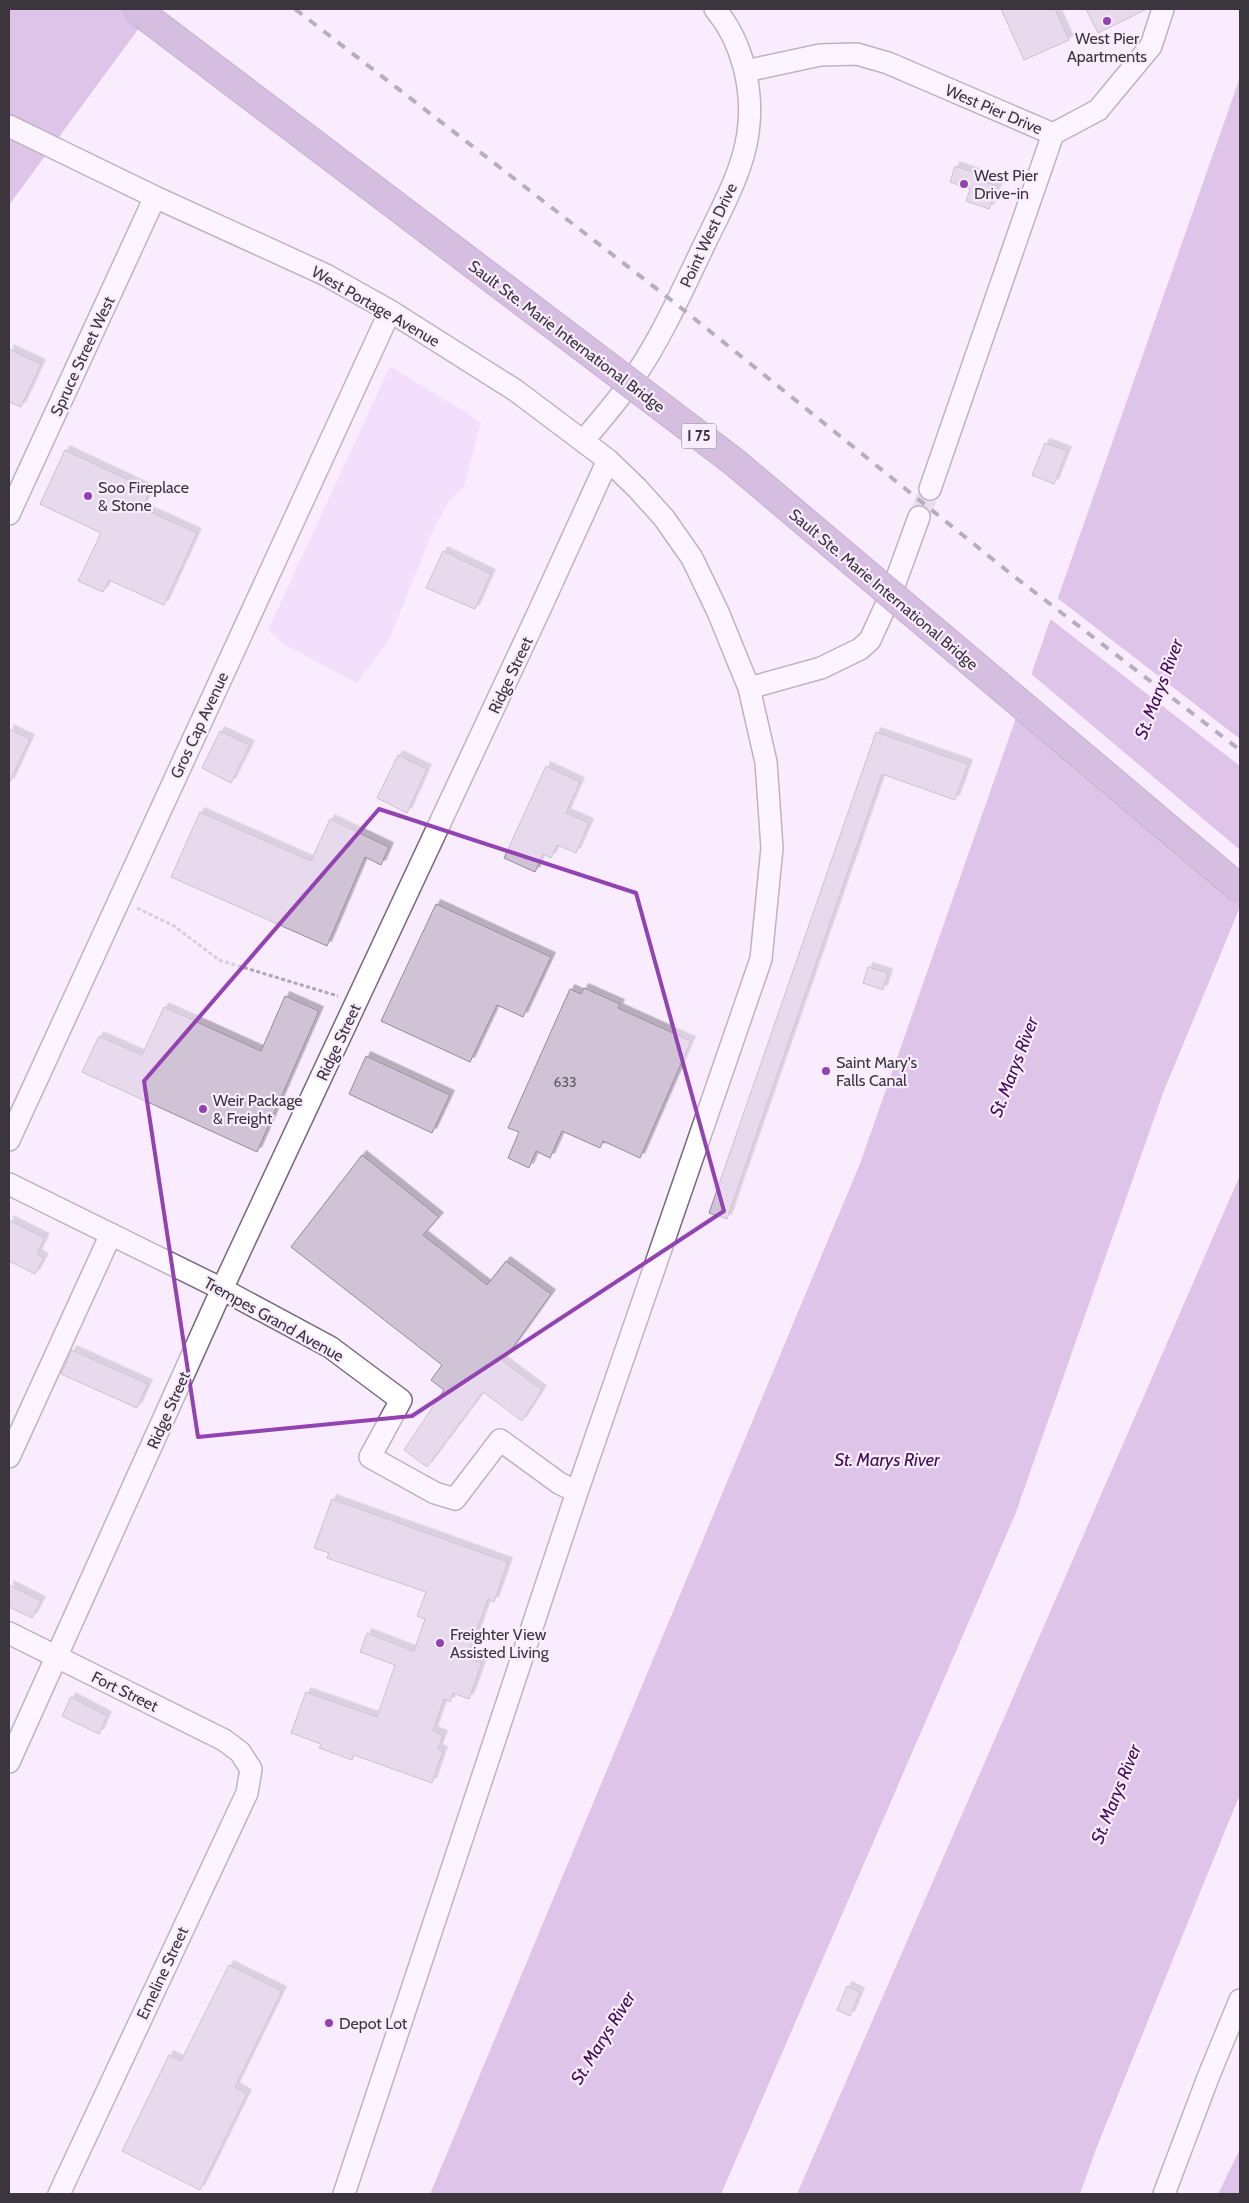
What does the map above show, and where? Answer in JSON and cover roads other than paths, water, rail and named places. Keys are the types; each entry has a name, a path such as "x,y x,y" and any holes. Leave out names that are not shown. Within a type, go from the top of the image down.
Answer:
{"highway":[{"name":"Sault Ste. Marie International Bridge","path":"136,9 732,461 1240,889"}],"street":[{"name":"Point West Drive","path":"583,441 607,412 647,357 725,201 740,164 748,134 750,104 746,71 733,39 715,9"},
{"path":"1053,134 1098,110 1151,46 1163,9"},
{"name":"West Pier Drive","path":"746,71 820,55 856,54 888,63 1053,134 930,489"},
{"name":"West Portage Avenue","path":"9,126 155,197 326,275 390,311 515,390 608,460 664,518 692,558 718,612 749,688 766,762 772,848 761,959 577,1492 344,2194"},
{"name":"Spruce Street West","path":"9,514 155,197"},
{"name":"Gros Cap Avenue","path":"9,1140 390,311"},
{"name":"Ridge Street","path":"9,1762 222,1289 608,460"},
{"path":"749,688 821,668 860,650 870,640 891,594 919,517"},
{"name":"Trempes Grand Avenue","path":"9,1184 222,1289 330,1347 401,1400 370,1457 435,1493 455,1499 500,1440 559,1483 577,1492"},
{"path":"9,1456 111,1234"},
{"name":"Fort Street","path":"9,1633 224,1740 240,1752"},
{"name":"Emeline Street","path":"59,2194 247,1794 251,1769 240,1752"},
{"path":"1164,2194 1208,2075 1240,2000"}],"water":[{"path":"9,9 153,9 9,205"},
{"name":"St. Marys River","path":"1240,77 1240,907 1163,1093 1015,1515 721,2194 430,2194 861,1161"},
{"name":"St. Marys River","path":"1240,1175 1240,1794 1096,2149 1080,2194 797,2194"},
{"path":"1240,2149 1240,2194 1218,2194"}],"tunnel":[{"path":"919,517 930,489"}],"railway":[{"path":"295,9 675,303 1011,574 1240,750"}],"place":[{"name":"West Pier Apartments","path":"1107,21"},
{"name":"West Pier Drive-in","path":"964,184"},
{"name":"Soo Fireplace & Stone","path":"88,496"},
{"name":"Saint Mary's Falls Canal","path":"826,1071"},
{"name":"Weir Package & Freight","path":"203,1109"},
{"name":"Freighter View Assisted Living","path":"440,1643"},
{"name":"Depot Lot","path":"329,2023"}]}
